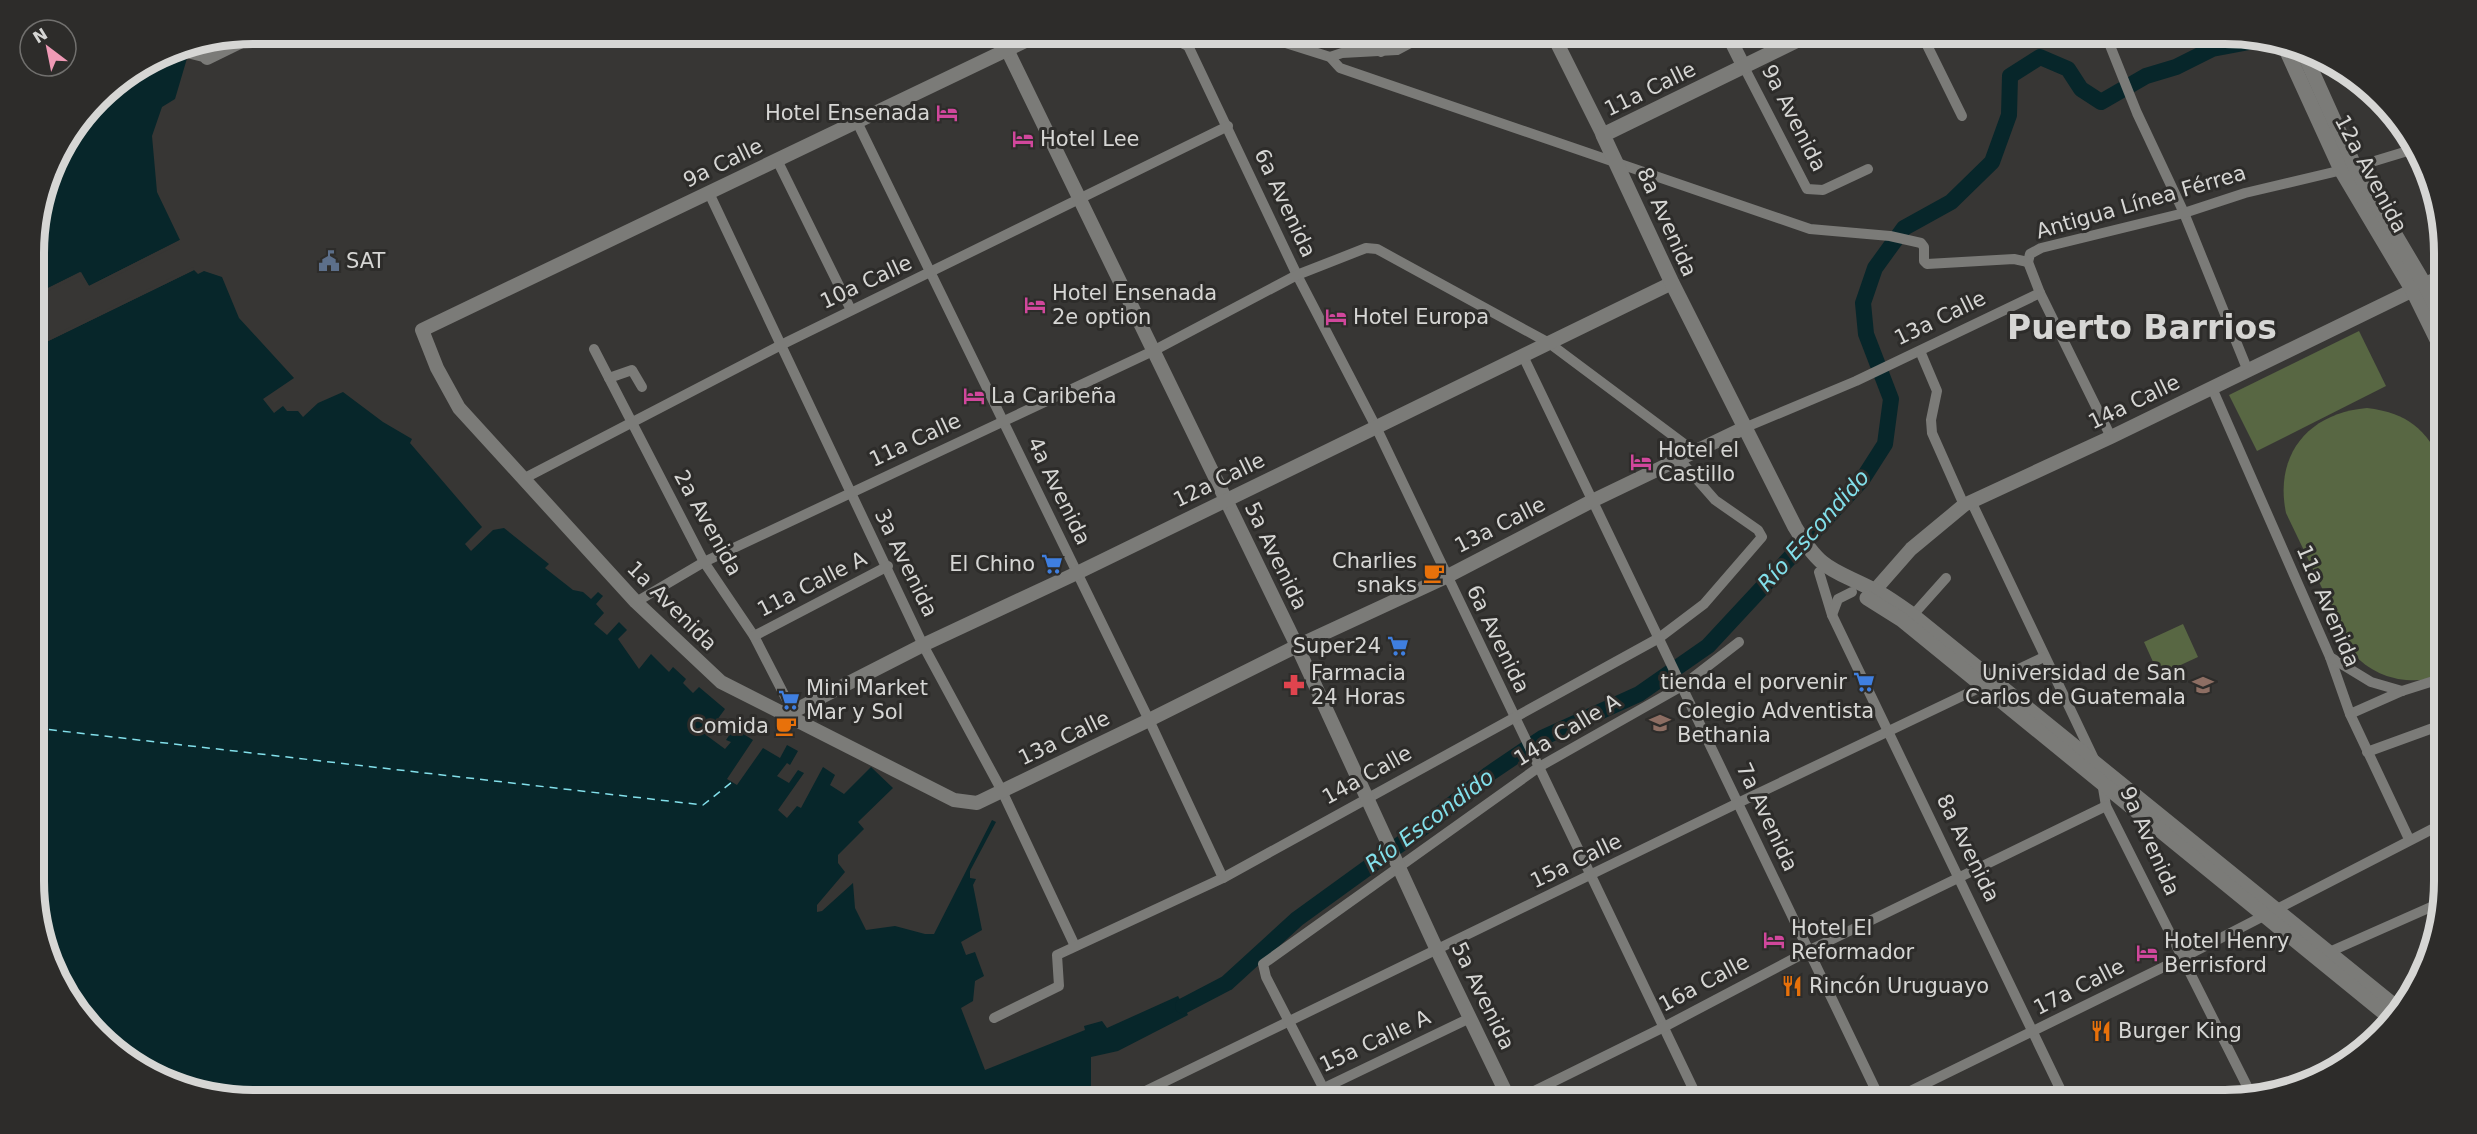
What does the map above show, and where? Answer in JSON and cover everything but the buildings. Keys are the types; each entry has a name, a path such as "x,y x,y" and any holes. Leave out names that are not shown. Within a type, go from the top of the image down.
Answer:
{"main road":[{"name":"11a Calle","path":"1603,135 1790,44"},
{"name":"12a Avenida","path":"2289,54 2348,168 2419,288 2434,308"},
{"name":"12a Avenida","path":"2306,60 2348,168"},
{"name":"8a Avenida","path":"1603,135 1671,283 1744,428 1755,445 1790,524 1806,552 1819,572 1851,592 1872,595"},
{"name":"12a Avenida","path":"2419,288 2434,330"},
{"name":"8a Avenida","path":"1806,552 1836,574 1872,595"},
{"path":"1872,595 1913,615 2103,786 2393,1005"},
{"path":"1872,595 1902,620 2096,764 2386,1014"}],"street":[{"name":"5a Avenida","path":"1004,44 1297,646 1382,826 1437,950 1505,1090"},
{"name":"9a Calle","path":"422,330 1019,44"},
{"path":"1184,44 1188,46"},
{"name":"Antigua Línea Férrea","path":"1289,44 1330,57 1340,68 1810,229 1890,236 1921,243 1924,248 1924,261 1927,264 2014,259 2028,262 2030,254 2041,248 2184,213 2255,190 2407,151"},
{"path":"1376,44 1381,52"},
{"path":"1330,57 1342,53 1397,50 1408,44"},
{"name":"8a Avenida","path":"1558,44 1603,135"},
{"name":"9a Avenida","path":"1732,44 1807,189 1823,190 1868,169"},
{"path":"1926,44 1962,116"},
{"path":"2110,44 2184,213 2248,371"},
{"path":"191,54 207,58 234,45"},
{"name":"6a Avenida","path":"1188,46 1297,275 1376,427 1693,1090"},
{"name":"4a Avenida","path":"857,122 1149,720 1222,878"},
{"name":"10a Calle","path":"523,479 783,344 1228,126"},
{"path":"777,160 851,310"},
{"name":"3a Avenida","path":"709,193 783,344 850,494 888,566 923,645 1002,791 1075,946"},
{"name":"11a Calle","path":"636,602 704,562 1154,351 1297,275 1360,250 1377,249 1549,343"},
{"path":"2028,262 2040,293 2111,437"},
{"name":"14a Calle","path":"1872,595 1911,549 1968,503 2111,437 2434,280"},
{"name":"12a Calle","path":"789,714 923,645 1077,573 1671,283"},
{"name":"13a Calle","path":"982,801 1297,646 1446,577 1592,501 1679,459 1744,428 1856,381 2040,293"},
{"name":"1a Avenida","path":"422,330 437,368 459,408 636,602 721,682 789,714 954,800 973,803 982,801"},
{"path":"1549,343 1695,452"},
{"name":"2a Avenida","path":"594,349 704,562 754,636 789,714"},
{"name":"9a Avenida","path":"1916,353 1937,391 1931,420 1932,434 2096,764 2106,806 2248,1088"},
{"name":"7a Avenida","path":"1523,356 1740,802 1876,1090"},
{"path":"609,378 632,370 642,387"},
{"name":"11a Avenida","path":"2212,388 2330,657 2350,714 2409,839"},
{"name":"14a Calle","path":"994,1018 1059,986 1057,955 1222,878 1368,798 1516,722 1659,638 1704,604 1761,540 1758,530 1715,500 1679,459"},
{"name":"11a Calle A","path":"754,636 888,566"},
{"name":"8a Avenida","path":"1819,572 1832,615 2061,1090"},
{"path":"1913,615 1946,578"},
{"path":"1832,615 1838,599 1845,593 1851,592"},
{"name":"14a Calle A","path":"1289,1023 1263,971 1263,964 1269,958 1398,863 1538,766 1681,683 1739,642"},
{"name":"15a Calle","path":"1148,1090 2043,657"},
{"path":"2330,657 2371,682 2402,691"},
{"path":"2350,714 2402,691 2434,681"},
{"path":"2367,752 2434,728"},
{"name":"16a Calle","path":"1536,1090 1662,1028 1810,950 2106,806"},
{"name":"17a Calle","path":"1913,1090 2182,958 2434,828"},
{"path":"2327,953 2432,906"},
{"name":"15a Calle A","path":"1319,1090 1470,1018"},
{"path":"1289,1023 1323,1088"}],"green space":[{"path":"2359,331 2386,386 2257,451 2229,395"},
{"path":"2367,408 2394,414 2414,425 2434,448 2434,678 2407,680 2385,675 2364,664 2354,655 2286,513 2285,473 2291,456 2300,441 2312,428 2328,418"},
{"path":"2183,624 2198,657 2159,675 2144,642"}],"water":[{"path":"187,55 175,99 162,107 152,136 157,192 180,240 89,286 80,272 44,290 44,239 48,212 65,160 95,115 125,87 160,65"},
{"path":"194,270 198,274 204,271 222,277 239,318 294,378 263,399 274,413 283,406 287,411 298,411 303,417 318,403 343,392 383,422 412,439 410,443 482,527 465,544 471,551 493,530 504,528 549,564 545,568 573,590 583,592 591,599 598,592 603,596 596,604 604,613 594,624 607,635 619,622 627,630 618,639 639,669 651,654 669,672 673,667 686,679 683,683 693,693 699,687 725,709 706,735 725,749 731,742 726,740 734,728 753,740 727,779 737,785 763,748 780,758 787,745 798,751 790,765 787,763 777,776 789,783 798,770 804,773 778,810 787,818 797,806 801,808 823,767 835,775 830,785 844,794 871,767 893,788 858,822 864,829 838,855 838,863 845,872 817,905 817,912 822,911 853,883 855,908 866,930 895,926 925,934 934,934 992,820 996,822 970,871 970,878 976,879 973,885 982,930 961,942 966,955 975,952 984,976 975,981 973,1001 961,1008 985,1070 1085,1030 1084,1026 1102,1021 1107,1028 1178,996 1188,1015 1118,1051 1091,1057 1091,1090 239,1090 212,1086 173,1075 148,1062 125,1047 87,1009 59,961 45,908 44,343"}],"pier":[{"path":"180,240 181,243 90,289 86,288 79,276 44,293 44,290 81,272 89,286"},
{"path":"193,267 194,270 44,343 44,340"}],"waterway":[{"name":"Río Escondido","path":"1183,1006 1227,983 1297,919 1424,827 1489,774 1542,738 1639,694 1708,646 1862,480 1885,444 1891,399 1866,334 1863,303 1875,268 1904,228 1951,202 1992,162 2009,115 2010,76 2040,57 2068,69 2081,89 2101,102 2146,76 2176,67 2212,49 2238,44"}],"ferry route":[{"path":"44,729 703,805 732,782"}],"place":[{"name":"Hotel Ensenada","path":"947,113"},
{"name":"Hotel Lee","path":"1023,139"},
{"name":"SAT","path":"329,261"},
{"name":"Hotel Ensenada 2e option","path":"1035,305"},
{"name":"Hotel Europa","path":"1336,317"},
{"name":"La Caribeña","path":"974,396"},
{"name":"Hotel el Castillo","path":"1641,462"},
{"name":"El Chino","path":"1052,564"},
{"name":"Charlies snaks","path":"1434,573"},
{"name":"Super24","path":"1398,646"},
{"name":"tienda el porvenir","path":"1864,682"},
{"name":"Farmacia 24 Horas","path":"1294,685"},
{"name":"Universidad de San Carlos de Guatemala","path":"2203,685"},
{"name":"Mini Market Mar y Sol","path":"789,700"},
{"name":"Colegio Adventista Bethania","path":"1660,723"},
{"name":"Comida","path":"786,726"},
{"name":"Hotel El Reformador","path":"1774,940"},
{"name":"Hotel Henry Berrisford","path":"2147,953"},
{"name":"Rincón Uruguayo","path":"1792,986"},
{"name":"Burger King","path":"2101,1031"}],"district":[{"name":"Puerto Barrios","path":"2142,327"}]}
